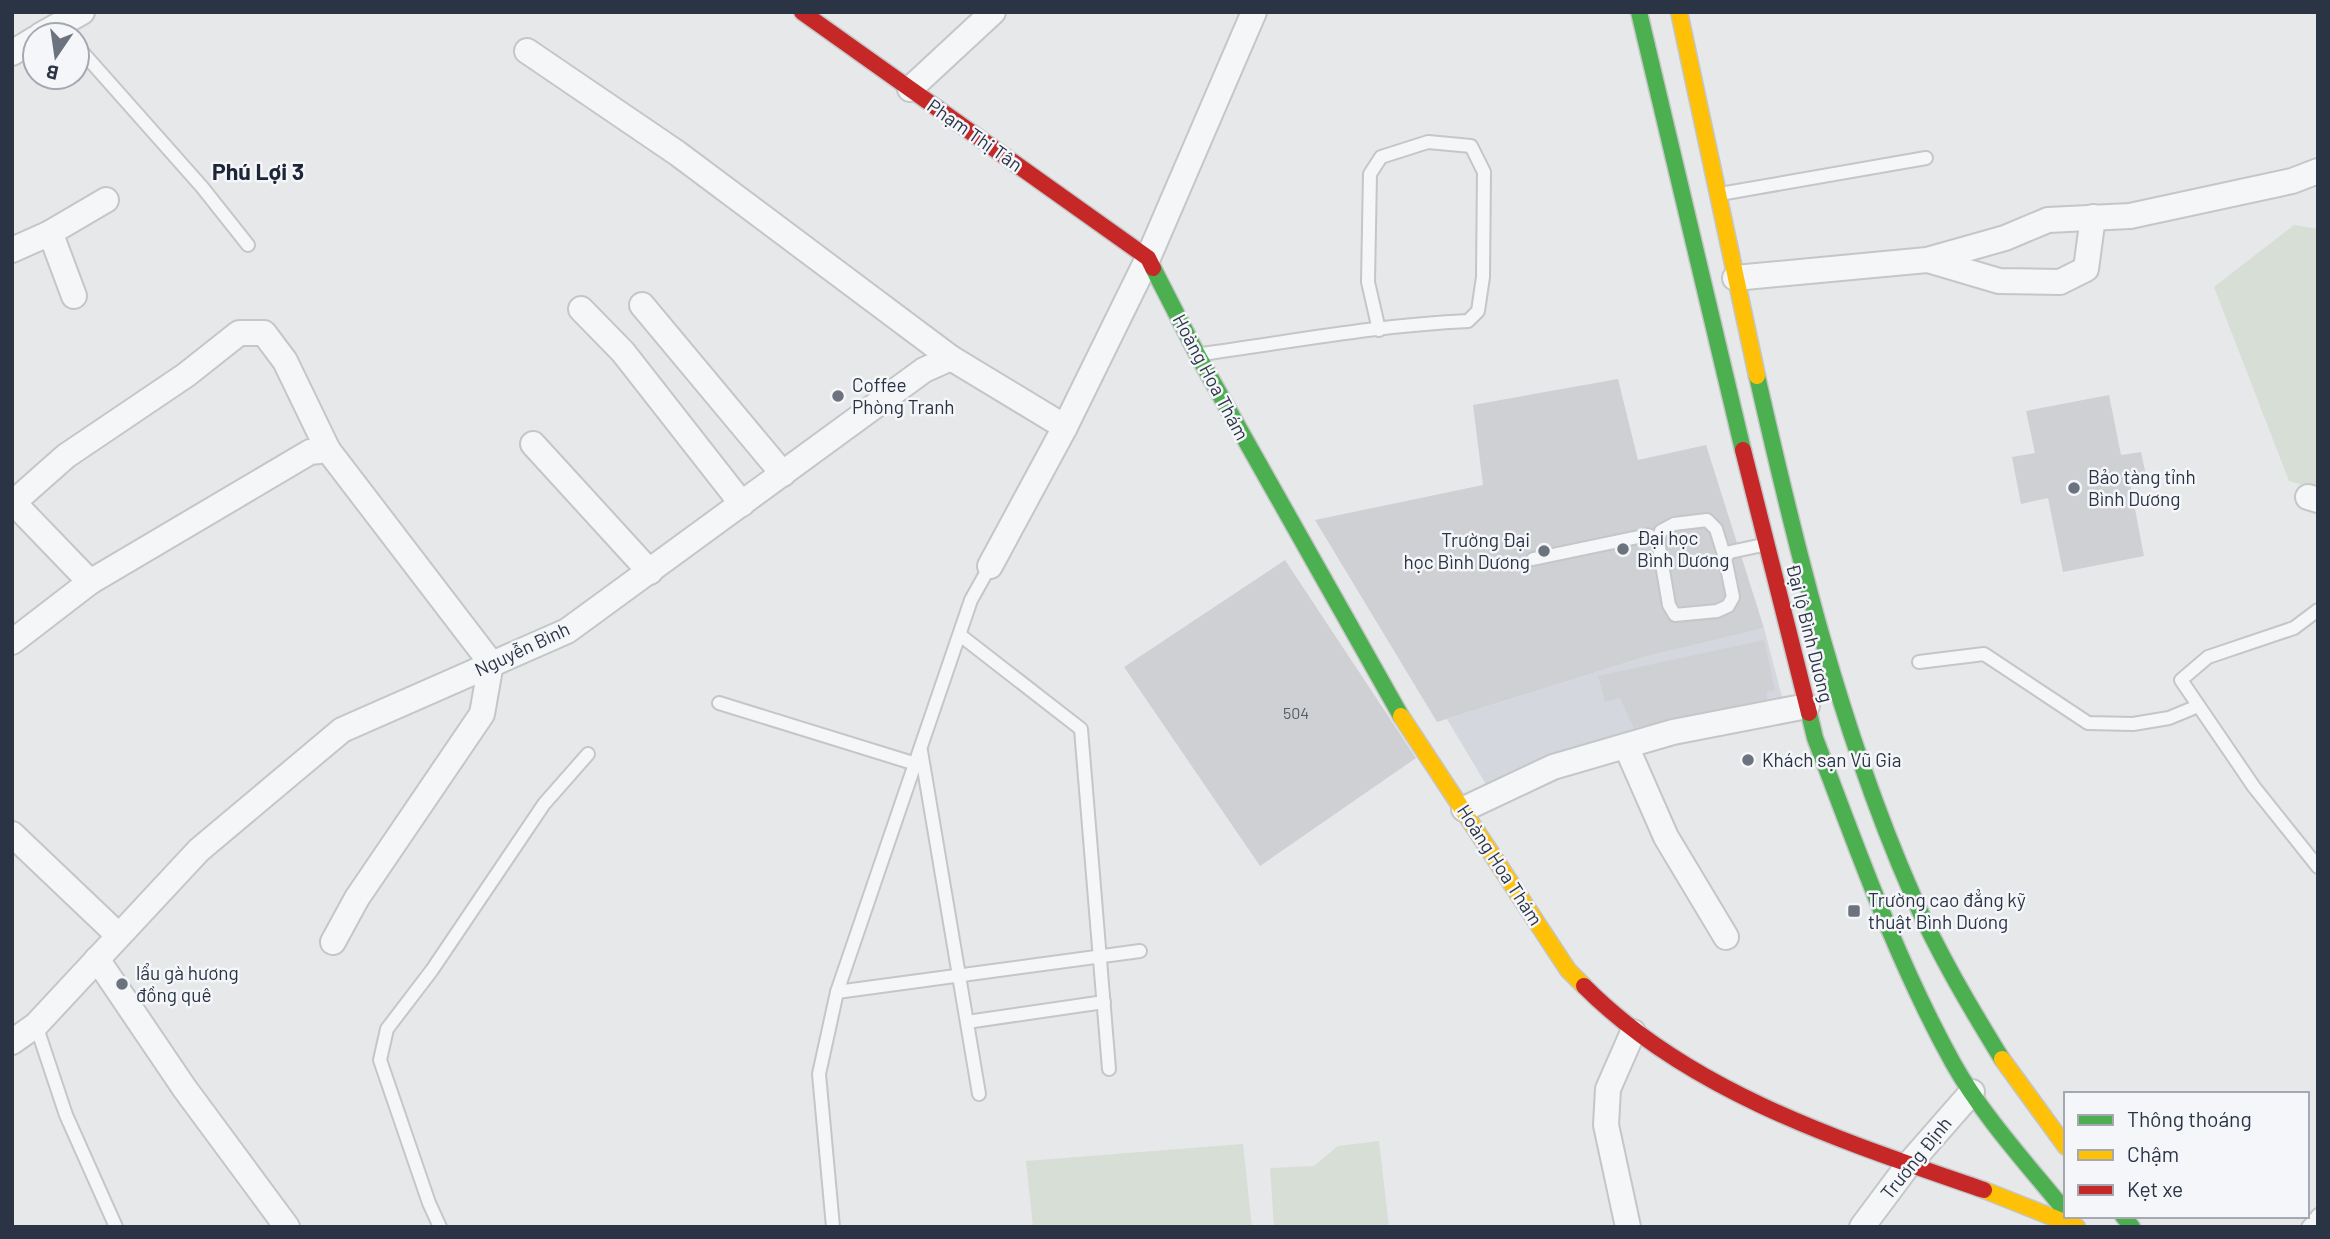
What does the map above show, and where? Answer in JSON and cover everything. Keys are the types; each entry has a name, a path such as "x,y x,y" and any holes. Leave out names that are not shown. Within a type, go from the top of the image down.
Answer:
{"main road":[{"name":"Phạm Thị Tân","path":"802,12 1148,258"},
{"name":"Đại lộ Bình Dương","path":"1639,12 1815,738 1878,907 1954,1064 1992,1079 2064,1145"},
{"name":"Đại lộ Bình Dương","path":"1679,12 1716,194 1793,533 1853,738 1913,897 1965,999 1992,1079 2064,1208"},
{"name":"Hoàng Hoa Thám","path":"1148,258 1197,354 1398,712 1568,970 1591,996 1633,1032 1738,1092 1909,1164 2026,1203 2078,1227"}],"street":[{"path":"65,21 82,12"},
{"path":"910,89 993,12"},
{"path":"990,566 1065,427 1148,258 1254,12"},
{"path":"527,51 677,153 951,358 1065,427"},
{"path":"1735,278 1927,260 2005,238 2048,220 2130,216 2292,181 2318,171"},
{"path":"12,250 48,234 106,200"},
{"path":"1927,260 1999,281 2060,282 2086,269 2093,217"},
{"path":"48,234 52,237 74,296"},
{"path":"642,305 783,474"},
{"path":"581,309 623,352 742,504"},
{"path":"90,582 13,501 66,456 186,374 239,333 264,333 285,361 328,450 491,663 482,714 357,898 333,942"},
{"name":"Nguyễn Bình","path":"12,1042 36,1024 117,934 199,850 342,730 567,631 924,370 951,358"},
{"path":"533,444 650,572"},
{"path":"12,642 90,582 310,452 328,450"},
{"path":"1464,809 1553,767 1673,732 1807,706"},
{"path":"1626,746 1666,837 1726,937"},
{"path":"12,834 117,934"},
{"path":"97,959 185,1089 288,1227"},
{"path":"1628,1227 1606,1125 1608,1089 1633,1032"},
{"name":"Trương Định","path":"1862,1227 1909,1164 1992,1079"}],"lane":[{"path":"91,62 202,187 248,245"},
{"path":"1197,354 1468,321 1478,311 1483,277 1484,173 1471,146 1428,142 1381,157 1370,174 1368,282 1379,330"},
{"path":"1716,194 1926,158"},
{"path":"1706,520 1716,529 1724,558 1733,597 1728,606 1717,611 1675,615 1669,605 1658,541 1661,531 1674,524 1706,520"},
{"path":"1533,559 1648,535 1658,541"},
{"path":"1724,558 1730,552 1767,544"},
{"path":"832,1227 819,1074 837,992 971,600 990,566"},
{"path":"2318,610 2294,628 2208,657 2181,680 2254,787 2318,867"},
{"path":"960,635 1082,729 1109,1069"},
{"path":"1919,662 1984,654 2088,723 2133,724 2169,718 2198,706"},
{"path":"719,703 916,764"},
{"path":"921,748 979,1094"},
{"path":"440,1227 429,1203 380,1060 387,1028 432,970 544,804 588,754"},
{"path":"837,992 1140,951"},
{"path":"967,1022 1104,1002"},
{"path":"36,1024 66,1115 116,1227"},
{"path":"2308,1227 2318,1216"}],"shaded area":[{"path":"2294,225 2318,229 2318,489 2289,481 2214,287"},
{"path":"1764,628 1783,701 1490,791 1447,719 1644,657"},
{"path":"1379,1141 1389,1227 1274,1227 1270,1168 1314,1166 1338,1146"},
{"path":"1243,1144 1252,1227 1033,1227 1026,1161"}],"building":[{"name":"Đại học Bình Dương","path":"1618,379 1638,460 1706,445 1764,628 1644,657 1437,722 1315,520 1483,485 1473,405"},
{"name":"Bảo tàng tỉnh Bình Dương","path":"2109,395 2121,455 2141,452 2146,475 2129,478 2144,556 2063,572 2048,498 2021,504 2012,457 2035,453 2026,411"},
{"path":"1285,560 1416,758 1260,866 1124,667"},
{"path":"1764,640 1775,690 1766,692 1770,708 1715,721 1712,710 1634,728 1620,698 1605,702 1598,676"}],"traffic: fast":[{"path":"1639,12 1743,450"},
{"path":"1153,268 1197,354 1401,716"},
{"path":"1757,376 1805,574 1863,769 1913,896 1933,938 2002,1059"},
{"path":"1809,713 1815,738 1878,903 1932,1024 1978,1102 2064,1210"},
{"path":"2125,1218 2132,1227"}],"traffic: slow":[{"path":"1679,12 1757,376"},
{"path":"1401,716 1568,970 1584,986"},
{"path":"2002,1059 2064,1144"},
{"path":"1984,1190 2077,1227"}],"traffic: jam":[{"path":"802,12 1148,258 1153,268"},
{"path":"1743,450 1809,713"},
{"path":"1584,986 1626,1024 1720,1085 1824,1133 1984,1190"}],"place":[{"name":"Coffee Phòng Tranh","path":"838,396"},
{"name":"Bảo tàng tỉnh Bình Dương","path":"2074,488"},
{"name":"Đại học Bình Dương","path":"1623,549"},
{"name":"Trường Đại học Bình Dương","path":"1544,551"},
{"name":"Khách sạn Vũ Gia","path":"1748,760"},
{"name":"Trường cao đẳng kỹ thuật Bình Dương","path":"1854,911"},
{"name":"lẩu gà hương đồng quê","path":"122,984"}],"district":[{"name":"Phú Lợi 3","path":"258,172"}]}
